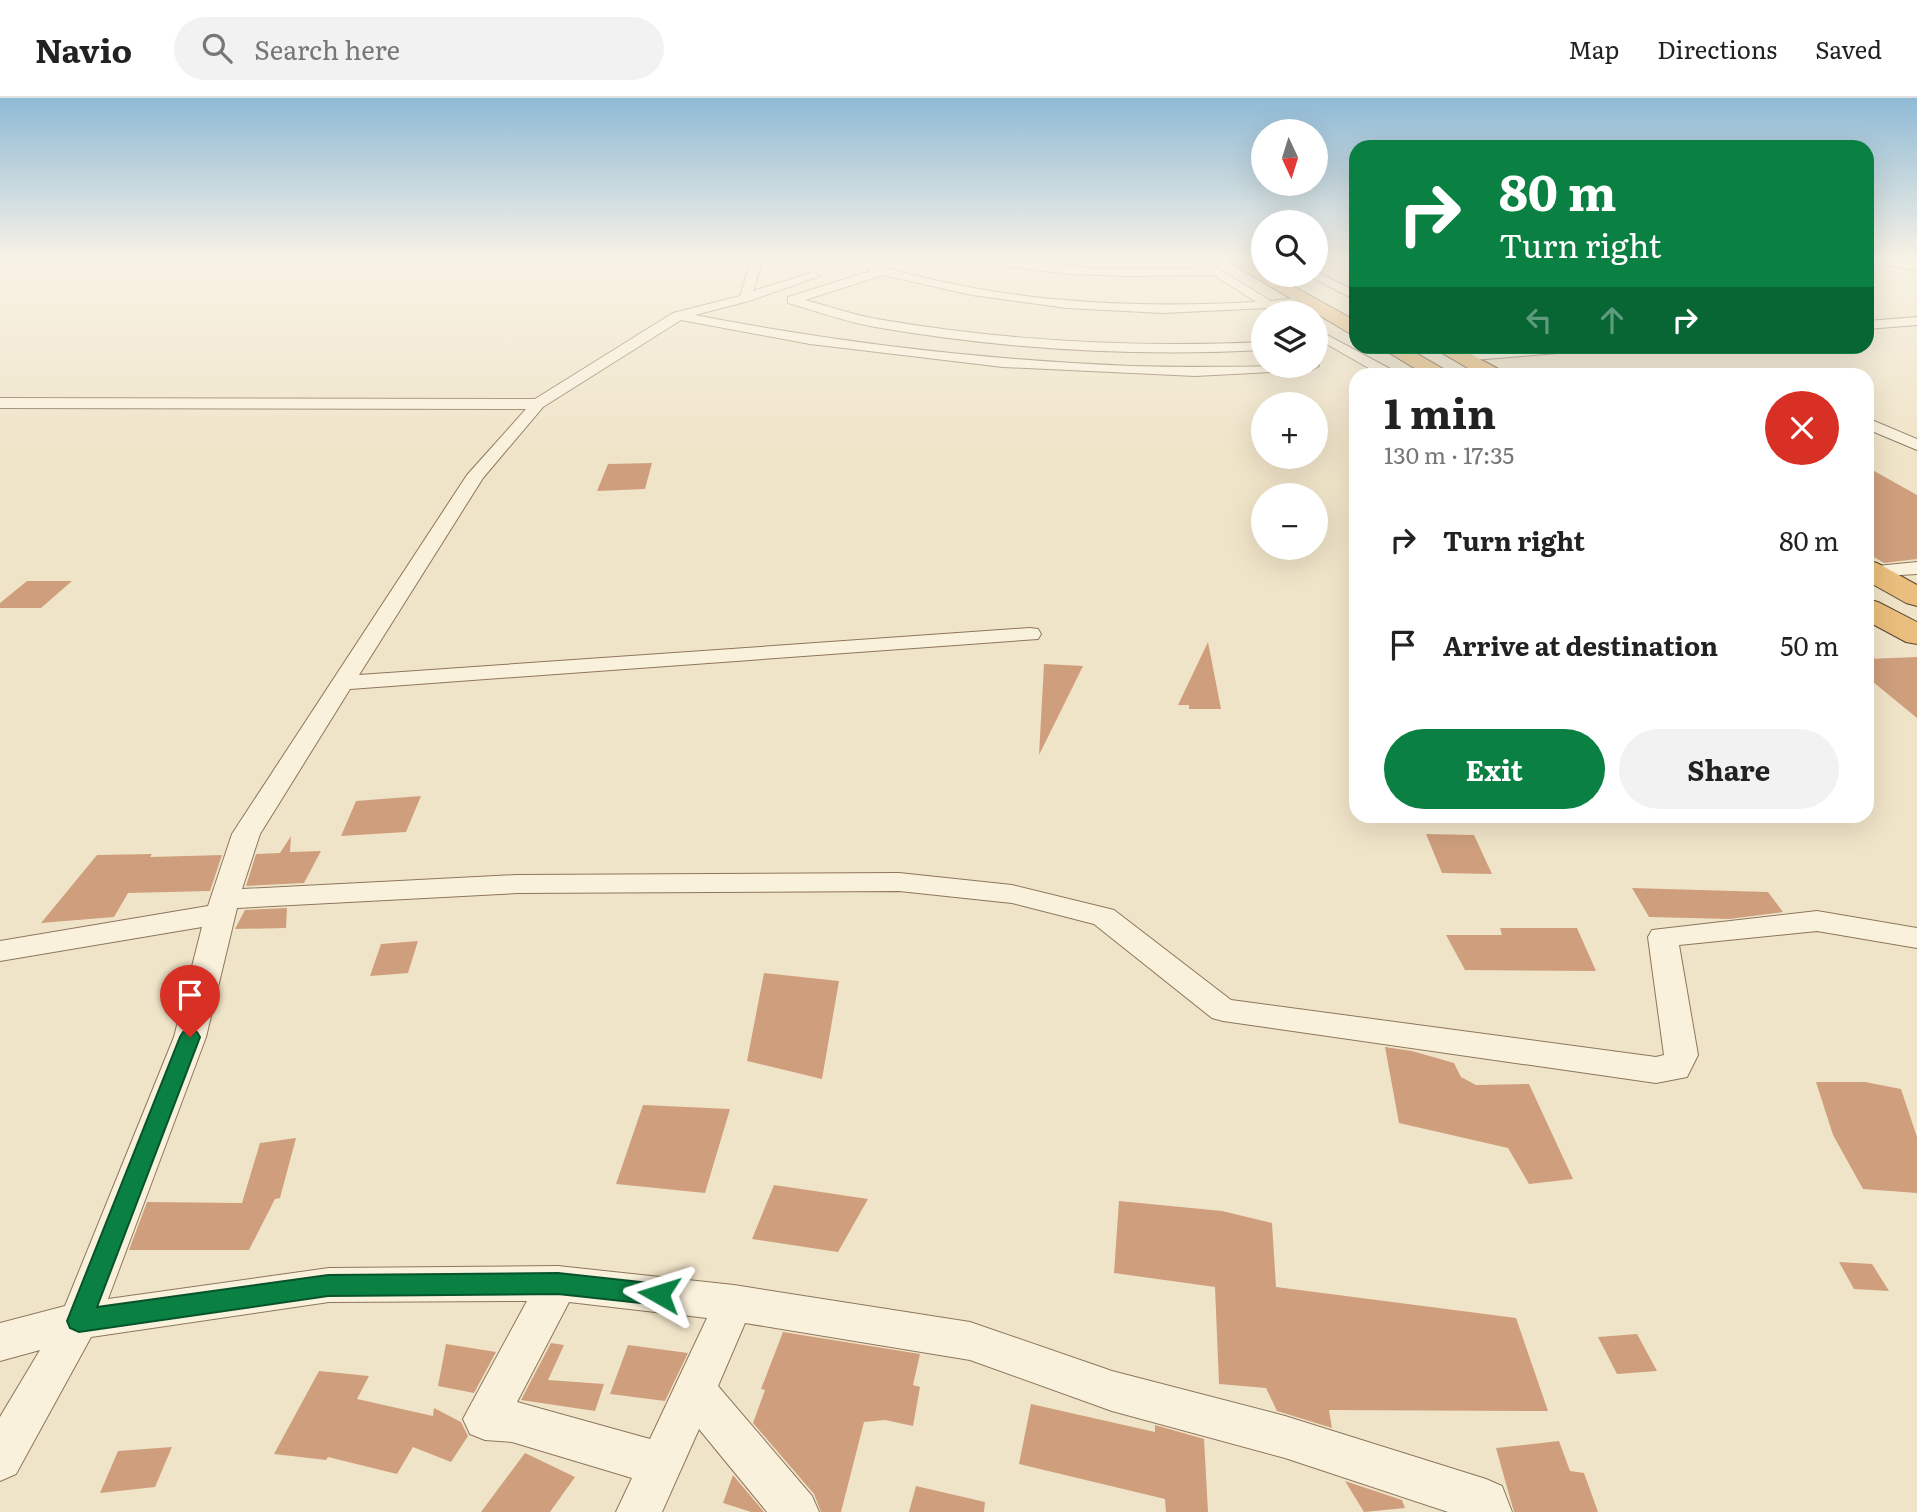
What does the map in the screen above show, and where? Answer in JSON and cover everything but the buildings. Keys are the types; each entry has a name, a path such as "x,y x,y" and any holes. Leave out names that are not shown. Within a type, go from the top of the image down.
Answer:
{"highway":[{"path":"1402,354 1427,368"},
{"path":"1455,354 1482,368"},
{"path":"1874,573 1917,597"},
{"path":"1874,612 1917,635"}],"street":[{"path":"0,1460 79,1321 190,1037 222,907 246,834 476,475 538,404 665,324"},
{"path":"719,324 774,336 932,355 1090,368 1198,372 1251,369"},
{"path":"882,324 1100,348 1251,347"},
{"path":"1328,344 1378,368"},
{"path":"1469,354 1497,354"},
{"path":"1328,365 1368,363"},
{"path":"0,403 538,404"},
{"path":"1874,425 1906,424"},
{"path":"1874,427 1917,445"},
{"path":"1874,571 1917,568"},
{"path":"342,683 1031,634"},
{"path":"0,951 222,907 530,884 899,882 1012,894 1104,917 1223,1010 1656,1070 1675,1068 1681,1055 1662,937 1817,921 1917,938"},
{"path":"558,1283 485,1419 512,1421 660,1464"},
{"path":"0,1342 79,1321 328,1285 558,1283 734,1303 970,1341 1112,1391 1285,1437 1486,1502 1489,1512"},
{"path":"639,1512 734,1303"},
{"path":"694,1391 796,1512"}],"route":[{"path":"190,1037 79,1321 328,1285 558,1283 659,1294"}]}
